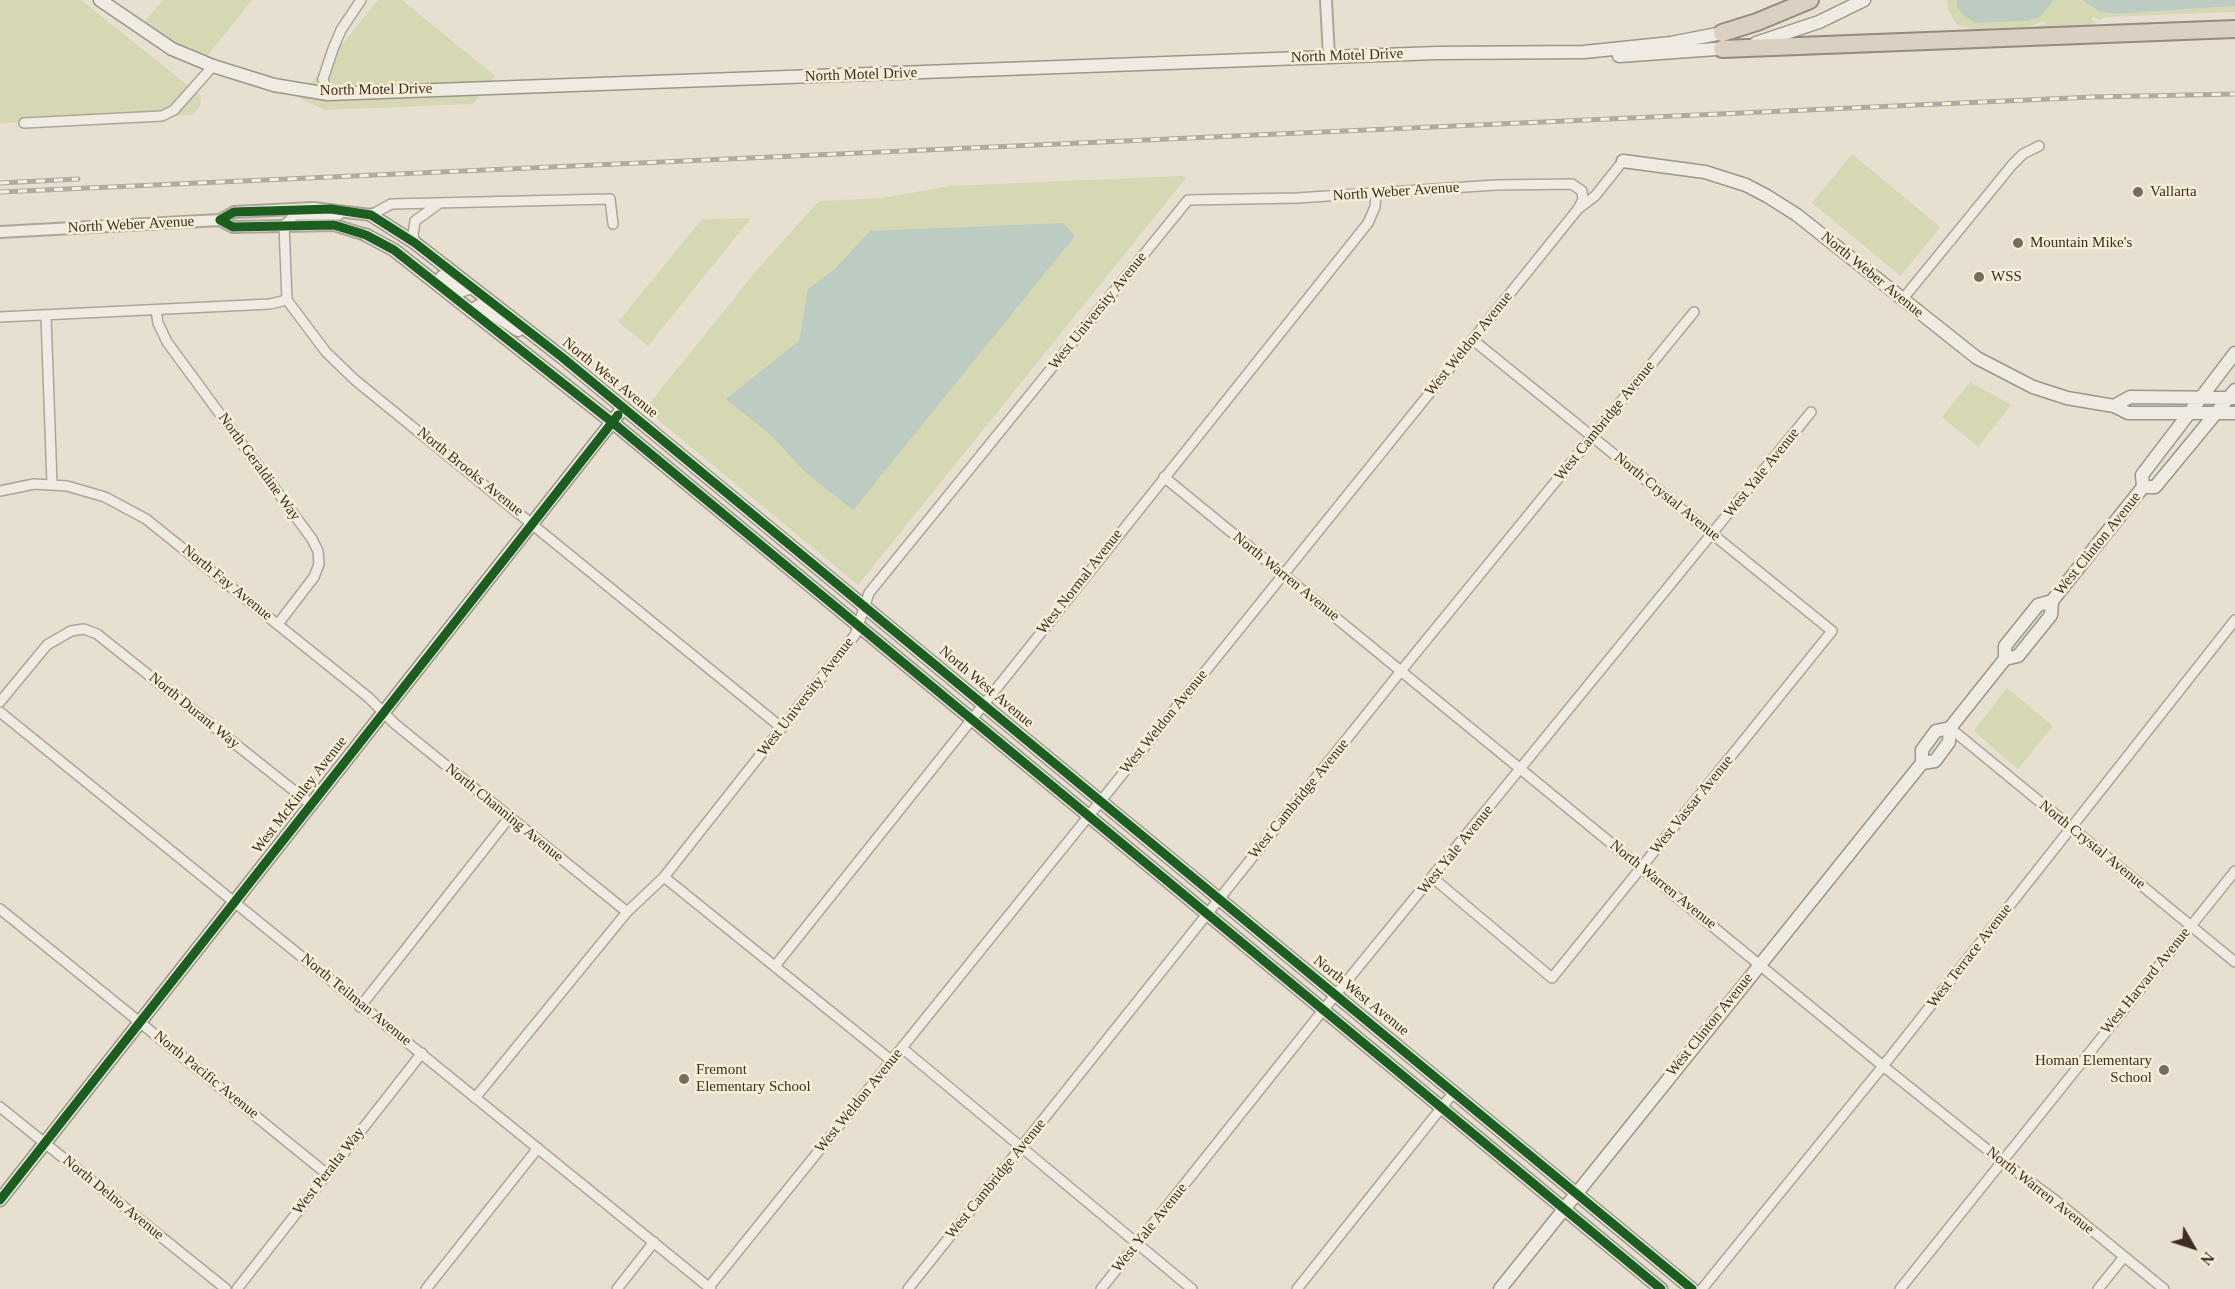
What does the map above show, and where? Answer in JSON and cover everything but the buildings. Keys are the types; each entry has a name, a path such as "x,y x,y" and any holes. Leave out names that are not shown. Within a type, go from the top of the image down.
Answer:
{"highway":[{"path":"1722,41 1757,22 1810,0"},
{"path":"1722,41 2235,29"}],"main road":[{"path":"100,0 172,49 213,66"},
{"name":"North Motel Drive","path":"213,66 274,85 328,94 1329,57 1584,52 1788,34 1864,0"},
{"name":"North Weber Avenue","path":"1623,161 1681,167 1746,185 1797,215 1977,358 2017,380 2067,398 2114,406 2128,413 2235,413"},
{"name":"North West Avenue","path":"371,215 415,243 541,341 1692,1289"},
{"path":"366,235 383,242 421,270 612,422 1443,1106 1661,1289"},
{"path":"421,270 438,274 460,291 472,287"},
{"path":"471,311 481,305 509,326 541,341"},
{"name":"West Clinton Avenue","path":"2144,487 2142,475 2235,353"},
{"name":"North Weber Avenue","path":"2114,406 2130,397 2201,398 2233,395"},
{"name":"West Clinton Avenue","path":"1500,1289 1574,1193 1922,763 1922,750 1936,732 1950,728 2005,659 2018,656 2051,615 2052,601 2144,487 2155,486 2233,395"},
{"name":"West McKinley Avenue","path":"0,1200 623,408"}],"street":[{"path":"328,94 323,79 333,49 341,30 361,0"},
{"path":"1326,0 1329,57"},
{"path":"24,123 162,116 174,110 213,66"},
{"path":"1902,300 2012,165 2023,154 2038,146"},
{"name":"West Weldon Avenue","path":"710,1288 1578,209 1595,196 1623,161"},
{"name":"North Weber Avenue","path":"1188,200 1376,194 1496,185 1572,183 1582,191 1583,200 1578,209"},
{"name":"West Normal Avenue","path":"775,966 1368,224 1375,207 1376,194"},
{"path":"371,215 391,204 422,202 437,205 610,199 613,224"},
{"name":"West University Avenue","path":"475,1098 627,912 664,877 855,635 869,593 1188,200"},
{"path":"415,243 413,234 416,221 437,205"},
{"name":"North West Avenue","path":"220,220 234,212 314,208 371,215"},
{"path":"0,317 270,304 287,300 284,225 296,215 355,213"},
{"name":"North Weber Avenue","path":"0,232 220,220 233,227 334,225 366,235"},
{"name":"North Brooks Avenue","path":"287,300 326,352 355,380 782,728"},
{"name":"North Geraldine Way","path":"156,310 158,323 167,342 312,539 318,551 319,564 314,577 278,624"},
{"name":"West Cambridge Avenue","path":"908,1289 1401,671 1694,312"},
{"path":"46,316 52,484"},
{"name":"North Crystal Avenue","path":"1473,340 1832,631"},
{"name":"West Yale Avenue","path":"1101,1289 1336,994 1433,878 1811,412"},
{"name":"North Warren Avenue","path":"1164,477 1883,1066 2164,1289"},
{"name":"North Fay Avenue","path":"0,491 34,484 52,484 105,497 146,519 384,712"},
{"name":"West Terrace Avenue","path":"1702,1289 1883,1066 2235,620"},
{"name":"North Durant Way","path":"0,702 47,645 71,630 84,630 97,634 312,805"},
{"name":"West Vassar Avenue","path":"1433,878 1552,978 1832,631"},
{"name":"North Teilman Avenue","path":"0,712 236,901 360,1007 422,1053 710,1288"},
{"name":"North Channing Avenue","path":"384,712 509,818 627,912"},
{"name":"North Crystal Avenue","path":"1950,728 2235,962"},
{"path":"360,1007 509,818"},
{"name":"West Harvard Avenue","path":"1900,1289 2235,871"},
{"path":"664,877 892,1061"},
{"name":"North Pacific Avenue","path":"0,909 327,1174"},
{"path":"902,1048 1192,1289"},
{"name":"West Peralta Way","path":"237,1289 422,1053"},
{"path":"1297,1289 1454,1092"},
{"name":"North Delno Avenue","path":"0,1107 226,1289"},
{"path":"426,1289 538,1148"},
{"path":"617,1289 654,1242"},
{"path":"2098,1289 2124,1257"}],"green space":[{"path":"0,0 81,0 201,96 200,106 193,115 0,123"},
{"path":"163,0 252,0 200,65 145,21"},
{"path":"378,0 402,0 495,76 473,104 325,110 299,98"},
{"path":"1947,0 1957,0 1957,7 1976,23 2028,21 2040,17 2054,0 2082,0 2117,14 2235,6 2235,12 2105,17 2100,20 2092,17 2091,20 2096,22 2083,27 2030,30 2032,27 2047,24 2043,21 2029,27 1983,31 1957,25 1948,10"},
{"path":"1852,154 1940,227 1901,276 1812,203"},
{"path":"1183,176 1186,178 858,585 650,413 649,404 756,271 819,201 883,198 949,186"},
{"path":"751,218 648,346 618,322 702,219"},
{"path":"1970,382 2011,405 1978,447 1942,417"},
{"path":"2007,688 2053,726 2018,769 1974,731"}],"shaded area":[{"path":"1957,0 2054,0 2040,17 2028,21 1976,23 1964,16 1957,7"},
{"path":"2082,0 2235,0 2235,6 2117,14 2099,11"},
{"path":"1063,223 1075,236 853,510 804,471 773,437 726,399 799,341 808,289 836,268 870,231"}],"railway":[{"path":"0,192 2093,97 2235,94"},
{"path":"0,183 78,179"}],"cycle path":[{"path":"220,220 234,212 331,209 371,215 415,243 563,358 1692,1289"},
{"path":"220,220 233,227 334,225 366,235 394,250 612,422 1661,1289"},
{"path":"0,1200 618,415"}],"place":[{"name":"Vallarta","path":"2138,192"},
{"name":"Mountain Mike's","path":"2018,243"},
{"name":"WSS","path":"1979,277"},
{"name":"Homan Elementary School","path":"2164,1070"},
{"name":"Fremont Elementary School","path":"684,1079"}]}
